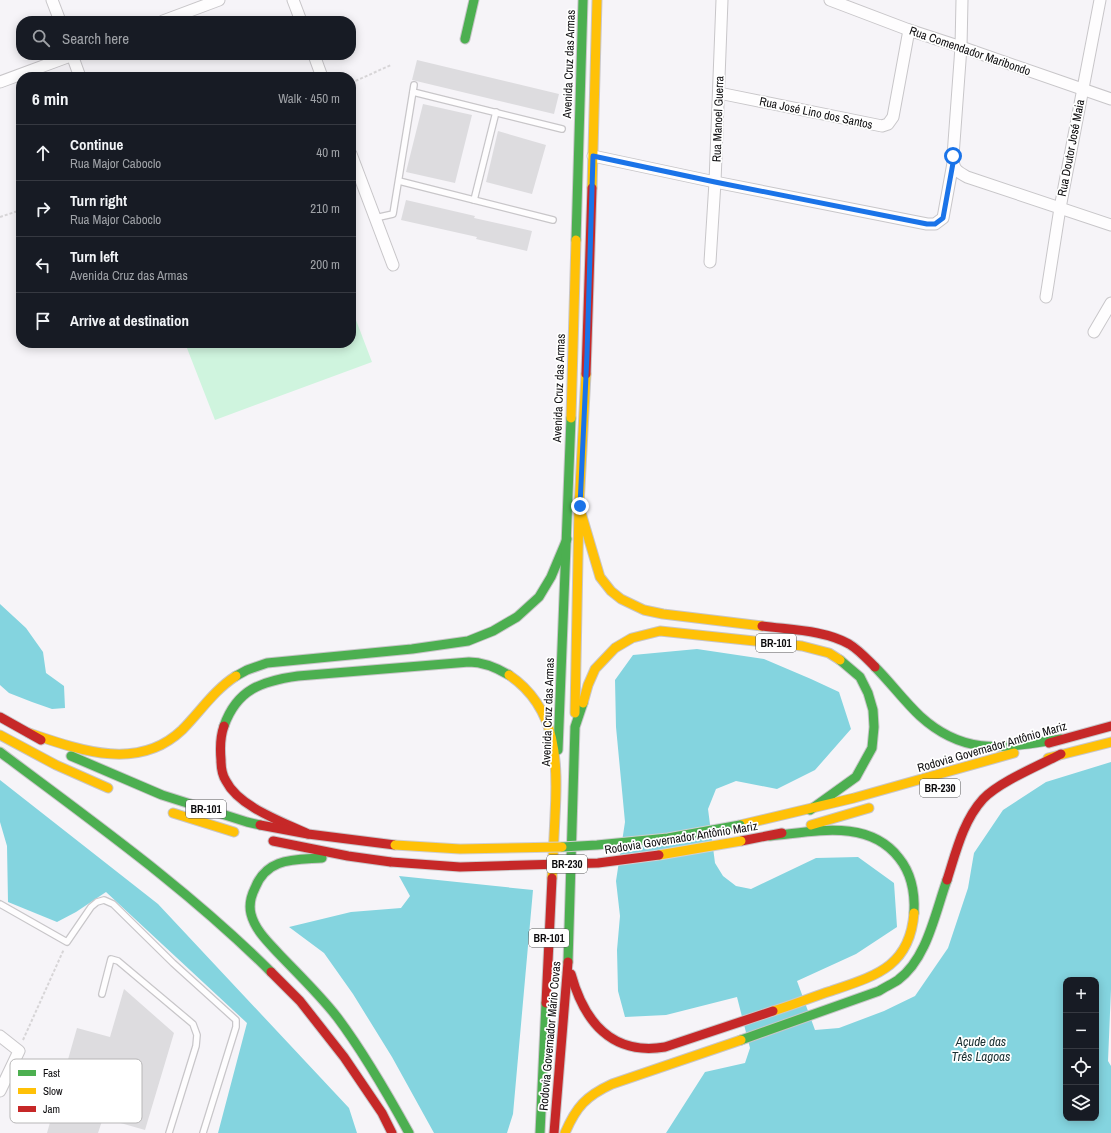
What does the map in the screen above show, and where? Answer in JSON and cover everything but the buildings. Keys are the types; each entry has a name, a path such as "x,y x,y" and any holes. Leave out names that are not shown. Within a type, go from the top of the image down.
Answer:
{"main road":[{"path":"465,39 474,0"},
{"name":"Avenida Cruz das Armas","path":"557,777 567,539 583,0"},
{"path":"575,728 580,506 587,354 597,0"},
{"path":"580,506 600,576 611,591 621,599 644,610 663,614 822,634 836,638 851,645 867,658 921,716 936,728 950,737 970,744 992,747 1061,739"},
{"path":"29,733 74,749 94,753 114,756 136,754 156,748 178,733 221,687 238,673 252,667 267,663 412,649 468,641 493,631 517,617 539,597 551,577 567,539"},
{"name":"BR-101","path":"0,717 76,758 111,774 162,795 247,822 308,834 395,845 460,849 597,845 668,838 810,810 856,777 872,748 874,727 873,710 868,693 860,677 844,662 829,653 802,646 660,631 632,638 615,648 595,669 588,685 575,728"},
{"path":"308,834 255,808 239,797 227,784 222,770 219,754 221,734 226,718 240,699 257,686 278,679 454,662 477,662 500,669 519,682 528,691 537,703 546,720 557,777"},
{"name":"Rodovia Governador Antônio Mariz","path":"810,810 1111,726"},
{"name":"Rodovia Governador Mário Covas","path":"554,1133 568,960 575,728"},
{"path":"0,736 56,765 116,791"},
{"path":"1015,767 1111,742"},
{"path":"0,752 151,866 238,939 300,1001 344,1057 382,1113 392,1133"},
{"path":"566,1133 571,1119 580,1104 593,1093 612,1084 879,991 898,980 914,964 923,950 960,837 972,814 984,798 1003,784 1061,754"},
{"name":"BR-101","path":"540,1133 557,777"},
{"name":"Rodovia Governador Antônio Mariz","path":"267,840 348,856 392,862 460,867 598,863 668,854 770,836 880,806"},
{"path":"164,810 244,835"},
{"path":"568,960 575,991 583,1009 593,1024 610,1038 630,1046 646,1048 665,1047 808,1000 870,977 887,967 899,955 909,938 913,923 915,896 912,880 903,863 881,841 870,835 852,831 770,836"},
{"path":"348,856 288,861 276,864 266,870 258,881 253,891 251,912 254,924 262,935 336,1016 377,1074 409,1133"},
{"path":"534,1133 542,1099"}],"street":[{"path":"52,0 58,16"},
{"path":"176,16 219,0"},
{"path":"294,0 299,16"},
{"name":"Rua Manoel Guerra","path":"710,262 715,182 722,0"},
{"path":"593,156 897,219 935,224 943,218 953,163 961,47 962,0"},
{"name":"Rua Doutor José Maia","path":"1046,297 1060,208 1100,0"},
{"name":"Rua Comendador Maribondo","path":"837,1 909,30 1111,99"},
{"name":"Rua José Lino dos Santos","path":"719,94 882,126 888,124 893,117 909,30"},
{"path":"27,72 59,60"},
{"path":"74,60 78,72"},
{"path":"316,60 320,72"},
{"path":"0,82 16,76"},
{"path":"953,163 958,172 967,177 1111,225"},
{"path":"356,167 393,265"},
{"path":"1094,332 1111,303"},
{"path":"0,1036 19,1051 15,1059"},
{"path":"0,1091 10,1070"}],"lane":[{"path":"375,218 394,214 414,85"},
{"path":"413,92 562,129"},
{"path":"474,200 496,112"},
{"path":"399,181 553,220"},
{"path":"0,904 67,942 96,902 104,900 109,902 236,1020 236,1027 204,1133"},
{"path":"102,994 111,959 118,961 193,1024 196,1035 196,1046 169,1133"}],"path":[{"path":"356,81 391,65"},
{"path":"0,217 16,212"},
{"path":"19,1051 67,942"}],"green space":[{"path":"356,320 372,362 215,420 187,348 356,348"}],"water":[{"path":"0,604 26,628 43,652 46,673 64,686 65,708 52,709 32,702 9,693 0,685"},
{"name":"Açude das Três Lagoas","path":"697,649 764,659 839,692 851,729 815,770 777,789 736,781 716,789 708,809 715,863 723,876 736,886 751,889 816,858 858,857 894,883 897,927 856,954 797,981 815,1030 839,1028 884,1011 915,996 948,948 968,888 974,853 1003,810 1046,782 1111,762 1111,989 1108,1061 1111,1066 1111,1133 666,1133 705,1072 745,1063 750,1048 737,997 666,1015 625,1017 618,991 617,950 620,916 616,881 625,822 616,727 615,680 633,655"},
{"path":"0,780 158,904 349,1108 357,1133 218,1133 247,1023 106,892 76,912 57,922 8,902 7,846 0,822"},
{"path":"399,876 533,890 513,1114 507,1133 434,1133 392,1057 353,994 324,953 289,927 351,912 401,908 410,896"}],"traffic: fast":[{"path":"465,39 474,0"},
{"path":"576,240 583,0"},
{"path":"558,750 571,418"},
{"path":"236,676 247,670 267,663 412,649 468,641 493,631 517,617 539,597 551,577 567,539"},
{"path":"810,810 856,777 872,748 874,727 873,710 868,693 860,677 840,660"},
{"path":"224,726 229,713 244,695 262,684 285,678 469,662 490,666 509,675"},
{"path":"875,667 920,716 937,729 954,738 970,744 987,746 1022,745 1061,739"},
{"path":"568,962 575,727 583,703"},
{"path":"0,752 105,830 173,884 207,912 271,972"},
{"path":"71,756 162,795 260,825"},
{"path":"562,847 668,838 740,825"},
{"path":"770,836 839,830 856,832 872,837 886,845 899,858 907,871 912,884 914,913"},
{"path":"322,858 292,860 274,865 260,878 252,894 250,911 262,936 337,1017 357,1045 409,1133"},
{"path":"741,1040 879,991 898,980 908,971 923,948 934,921 947,880"},
{"path":"540,1133 546,1003"}],"traffic: slow":[{"path":"592,188 597,0"},
{"path":"571,418 576,240"},
{"path":"575,713 579,506 586,374"},
{"path":"579,506 600,577 611,591 621,599 644,610 663,614 762,626"},
{"path":"583,703 588,685 595,669 615,648 632,638 660,631 802,646 829,653 840,660"},
{"path":"509,675 525,688 537,704 546,720 552,738 556,776 552,878"},
{"path":"29,733 88,751 108,754 127,754 147,751 165,743 182,730 214,694 236,676"},
{"path":"0,735 56,765 108,788"},
{"path":"1048,758 1111,742"},
{"path":"740,825 854,798 1014,753"},
{"path":"811,825 869,808"},
{"path":"173,813 234,832"},
{"path":"659,855 741,841"},
{"path":"395,845 460,849 562,847"},
{"path":"773,1011 862,980 888,967 906,946 911,931 914,913"},
{"path":"565,1133 573,1116 583,1103 603,1088 741,1040"}],"traffic: jam":[{"path":"586,374 592,188"},
{"path":"762,626 807,631 839,639 856,649 875,667"},
{"path":"0,717 41,740"},
{"path":"224,726 220,752 223,774 232,790 241,799 262,813 308,834"},
{"path":"1049,743 1111,726"},
{"path":"947,880 965,827 970,817 983,799 1009,780 1061,754"},
{"path":"260,825 308,834 395,845"},
{"path":"741,841 782,833"},
{"path":"273,841 348,856 391,862"},
{"path":"391,862 460,867 598,863 659,855"},
{"path":"546,1003 552,878"},
{"path":"554,1133 568,962"},
{"path":"271,972 300,1001 344,1057 382,1113 392,1133"},
{"path":"571,974 577,991 592,1020 603,1032 615,1040 629,1046 646,1048 665,1047 773,1011"}],"route":[{"path":"580,506 587,354 593,156 897,219 935,224 943,218 953,156"}]}
